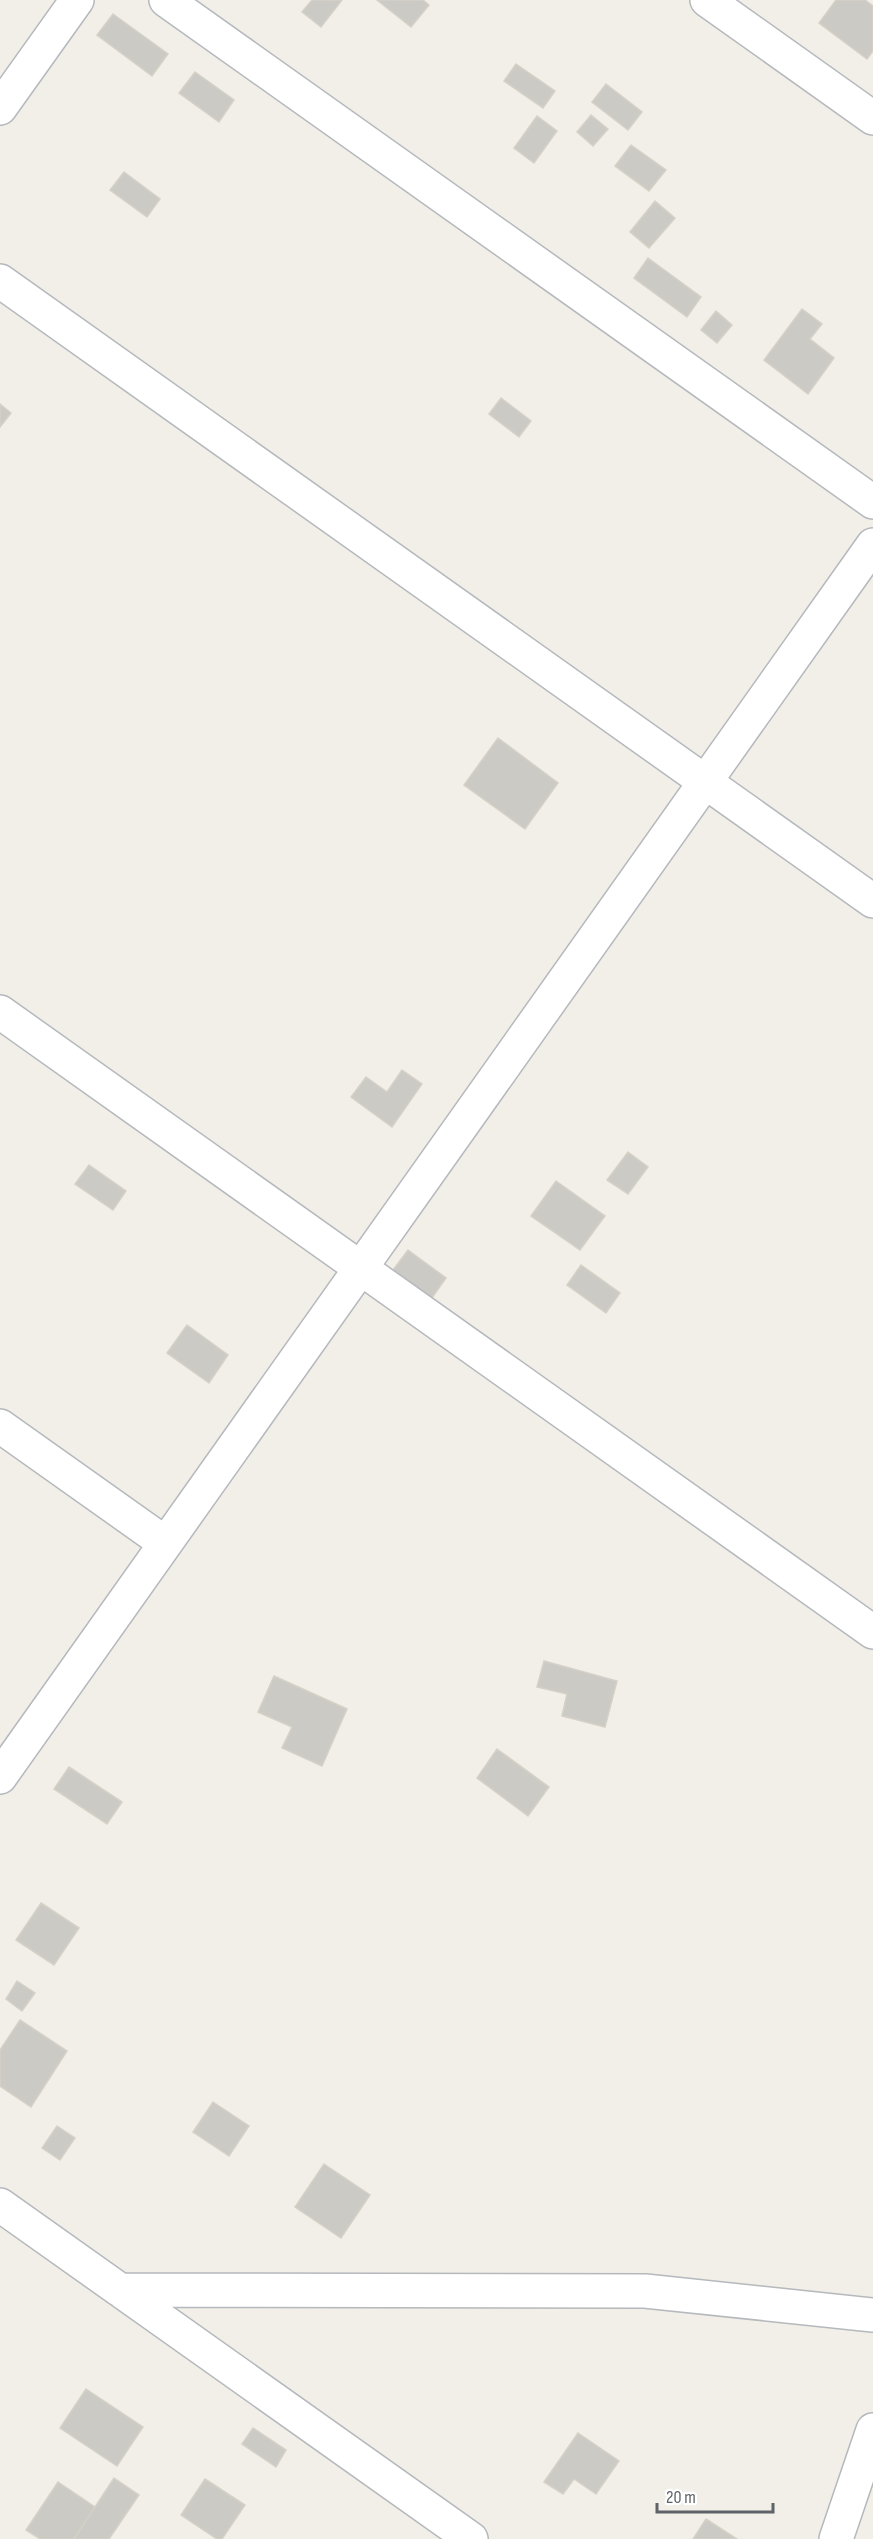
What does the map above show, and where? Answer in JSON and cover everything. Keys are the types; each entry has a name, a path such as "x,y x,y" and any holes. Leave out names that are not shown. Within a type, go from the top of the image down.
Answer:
{"street":[{"path":"0,108 76,0"},
{"path":"166,0 873,502"},
{"path":"707,0 873,118"},
{"path":"0,281 873,901"},
{"path":"0,1778 873,545"},
{"path":"0,1012 873,1632"},
{"path":"0,1426 165,1543"},
{"path":"0,2205 471,2539"},
{"path":"120,2290 645,2291 873,2315"},
{"path":"836,2539 873,2430"}],"building":[{"path":"312,0 342,0 321,27 302,12"},
{"path":"377,0 423,0 429,5 411,27"},
{"path":"836,0 865,0 873,6 873,51 867,59 819,23"},
{"path":"113,14 168,54 152,76 97,35"},
{"path":"516,64 555,91 543,108 504,81"},
{"path":"195,72 234,100 219,122 179,93"},
{"path":"606,84 642,112 628,130 592,102"},
{"path":"591,115 608,129 593,146 577,132"},
{"path":"537,116 557,131 534,163 514,148"},
{"path":"631,145 666,170 649,191 615,166"},
{"path":"124,172 160,199 147,217 110,190"},
{"path":"655,201 675,218 649,248 630,232"},
{"path":"648,258 701,297 687,317 634,278"},
{"path":"802,309 822,324 810,339 834,358 808,394 764,360"},
{"path":"716,311 732,325 717,343 701,330"},
{"path":"501,398 531,421 519,437 489,414"},
{"path":"0,404 11,413 0,427"},
{"path":"498,738 558,783 525,829 464,785"},
{"path":"402,1070 422,1084 392,1127 351,1097 366,1077 387,1092"},
{"path":"628,1152 648,1167 628,1194 607,1180"},
{"path":"89,1165 126,1191 113,1210 75,1184"},
{"path":"556,1181 605,1216 580,1250 531,1216"},
{"path":"408,1250 446,1278 432,1298 393,1270"},
{"path":"581,1265 620,1293 606,1313 567,1285"},
{"path":"187,1325 228,1355 209,1383 167,1353"},
{"path":"544,1661 617,1681 605,1727 562,1716 567,1694 537,1687"},
{"path":"274,1676 347,1709 322,1766 282,1748 292,1727 258,1712"},
{"path":"497,1749 549,1787 528,1816 477,1778"},
{"path":"69,1767 122,1802 107,1824 54,1789"},
{"path":"41,1903 79,1928 54,1965 16,1940"},
{"path":"17,1981 35,1993 22,2011 6,1999"},
{"path":"20,2020 67,2051 31,2107 0,2086 0,2050"},
{"path":"213,2102 249,2126 229,2156 193,2132"},
{"path":"57,2126 75,2138 60,2160 42,2148"},
{"path":"324,2164 370,2195 341,2238 295,2207"},
{"path":"86,2389 143,2427 117,2466 60,2428"},
{"path":"253,2428 286,2450 276,2467 242,2444"},
{"path":"578,2433 619,2461 596,2494 574,2479 563,2494 544,2482"},
{"path":"114,2478 139,2495 109,2539 74,2539"},
{"path":"205,2479 245,2505 222,2539 217,2539 181,2515"},
{"path":"58,2482 95,2507 74,2539 40,2539 26,2530"},
{"path":"706,2519 737,2539 693,2539"}]}
